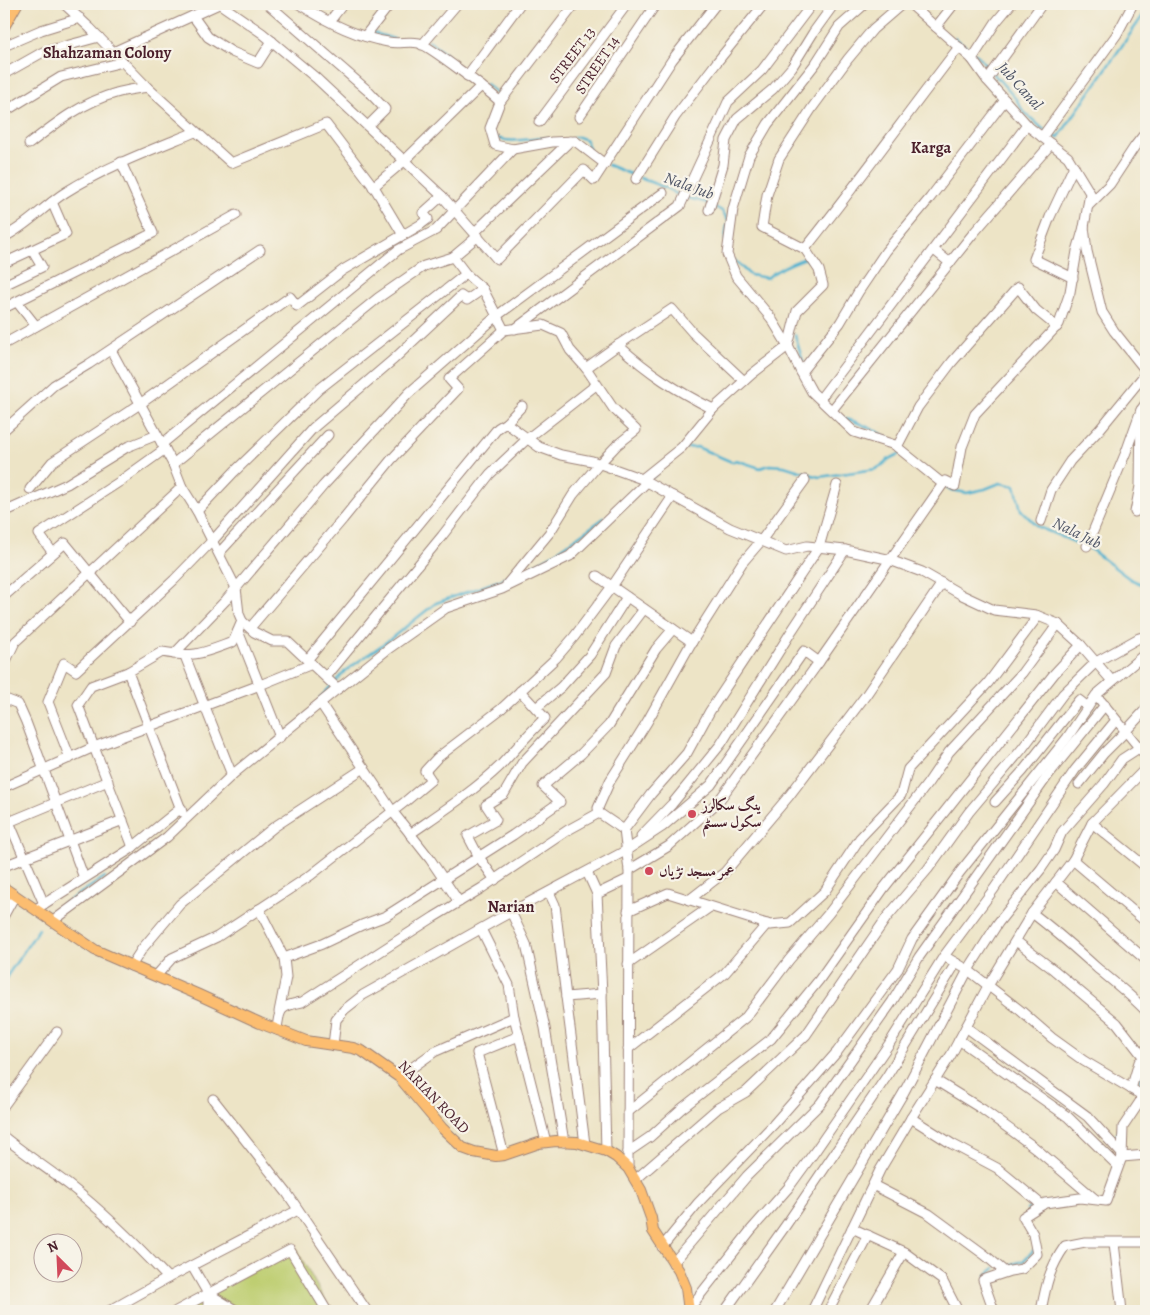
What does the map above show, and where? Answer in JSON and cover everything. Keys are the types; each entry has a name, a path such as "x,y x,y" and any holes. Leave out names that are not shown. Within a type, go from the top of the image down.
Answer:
{"main road":[{"path":"4,27 17,4"},
{"name":"NARIAN ROAD","path":"4,888 14,895 40,906 53,921 96,950 131,966 277,1030 306,1040 362,1051 399,1077 442,1128 463,1148 496,1156 538,1143 564,1142 585,1144 606,1151 616,1157 628,1168 635,1180 651,1218 653,1231 679,1272 686,1288 689,1310"}],"street":[{"path":"64,4 195,132 231,163 326,124 373,187 403,235"},
{"path":"113,52 220,4 272,41 368,126 442,196 497,260 584,170 594,180 672,60 716,4"},
{"path":"268,4 367,90 385,109 368,126"},
{"path":"299,4 330,21 365,36 388,42 420,44 481,86 500,102"},
{"path":"330,21 344,4"},
{"path":"365,36 390,4"},
{"path":"422,45 457,4"},
{"path":"467,76 520,4"},
{"path":"575,4 500,102 490,128 495,145 513,149 552,142 575,141 604,164"},
{"name":"STREET 13","path":"539,122 627,4"},
{"name":"STREET 14","path":"578,116 656,4"},
{"path":"636,179 675,117 764,4"},
{"path":"514,329 680,206 728,102 762,70 812,4"},
{"path":"709,210 723,165 726,140 737,119 773,89 792,67 834,4"},
{"path":"865,4 839,26 816,63 768,124 749,156 733,209 727,254 736,276 772,318 812,392 854,432 898,446 943,484"},
{"path":"53,921 167,837 232,775 388,649 446,608 502,589 570,556 645,480 682,447 713,408 788,346 797,311 822,285 819,270 805,249 762,227 767,195 779,159 812,108 873,29 902,4"},
{"path":"597,894 669,846 718,802 819,662 945,481 955,486 962,448 975,414 1057,327 1070,292 1090,193 1068,156 1027,125 986,80 972,59 910,4"},
{"path":"936,27 954,4"},
{"path":"972,59 996,22 1011,4"},
{"path":"986,80 1042,4"},
{"path":"1042,137 1117,34 1133,4"},
{"path":"192,16 208,37 232,52 258,63 272,41"},
{"path":"4,46 41,30 80,18"},
{"path":"4,74 43,52 99,37"},
{"path":"805,249 859,181 959,47"},
{"path":"4,112 61,77 124,62"},
{"path":"29,144 80,107 116,93 147,86"},
{"path":"373,187 404,161 481,86"},
{"path":"800,372 840,323 886,251 930,198 1005,100"},
{"path":"820,399 1027,125"},
{"path":"4,237 65,192 121,162 195,132"},
{"path":"1088,206 1110,184 1146,132"},
{"path":"173,464 378,298 424,266 453,256 570,141"},
{"path":"832,410 950,262 1051,144"},
{"path":"53,553 39,534 119,482 161,443 398,250 436,230 513,149"},
{"path":"4,308 153,233 121,162"},
{"path":"1072,278 1034,259 1050,217 1074,166"},
{"path":"174,654 236,588 323,486 409,393 498,315 663,193"},
{"path":"30,489 52,462 140,404 290,297 297,306 343,270 428,219 423,213 442,196"},
{"path":"4,263 66,234 52,202"},
{"path":"4,344 236,215"},
{"path":"1041,521 1051,490 1070,461 1100,429 1145,367 1114,331 1102,312 1087,251 1084,227"},
{"path":"4,285 42,267 32,250"},
{"path":"4,430 54,385 260,250"},
{"path":"934,250 950,262"},
{"path":"453,256 466,274 483,289 504,330"},
{"path":"197,511 318,390 466,274"},
{"path":"898,446 918,407 952,362 1018,287 1036,310 1057,327"},
{"path":"70,758 48,702 64,663 76,671 130,622 212,540 313,428 394,359 461,296 467,300 483,289"},
{"path":"17,302 36,326"},
{"path":"586,368 672,309 693,333 744,381"},
{"path":"250,628 391,460 458,389 449,379 504,330 543,325 561,333 570,350 586,368 596,385 614,408 636,430 599,464 573,495 550,532 529,560 502,589"},
{"path":"618,345 646,370 684,395 713,408"},
{"path":"110,350 173,464 182,488 197,511 219,553 236,588 239,614 242,620 250,628 272,641 287,641 338,689 341,686"},
{"path":"326,677 442,536 490,474 527,439 596,385"},
{"path":"4,787 94,747 260,685 310,661 433,506 498,428 506,423 522,406"},
{"path":"1135,512 1140,486 1144,407"},
{"path":"1087,546 1144,407"},
{"path":"506,423 539,447 561,455 599,464 645,480 730,528 786,551 807,546 819,547 845,550 890,560 922,572 962,595 994,610 1038,616 1058,624 1081,645 1112,681"},
{"path":"219,553 328,435"},
{"path":"4,512 67,484 127,447 161,443"},
{"path":"624,830 599,812 599,804 610,780 647,722 692,642 742,563 805,480"},
{"path":"628,1168 628,874 624,830 651,794 687,753 710,711 819,547 837,486"},
{"path":"4,665 15,642 182,488"},
{"path":"156,976 172,958 217,937 311,874 393,812 431,780 425,771 437,758 501,709 556,658 612,587 673,496"},
{"path":"4,596 64,543 130,622"},
{"path":"627,850 672,804 721,744 845,550"},
{"path":"597,576 692,642"},
{"path":"689,900 725,872 789,796 866,695 942,584"},
{"path":"536,708 561,687 590,655 627,597"},
{"path":"495,880 479,857 468,836 496,820 486,805 504,794 522,763 606,673 616,646 644,609"},
{"path":"628,911 668,894 767,924 790,923 825,891 860,838 901,795 908,769 988,684 1038,616"},
{"path":"133,847 78,705 91,686 128,672 162,652 184,656 202,654 233,642 242,620"},
{"path":"628,1112 746,1016 788,960 829,913 928,783 949,752 1022,673 1058,624"},
{"path":"284,958 322,944 362,924 386,916 444,880 560,802 543,786 581,754 609,725 656,648 673,629"},
{"path":"238,631 280,737"},
{"path":"635,1180 718,1108 746,1092 806,1035 887,917 928,870 969,812 1022,749 1062,694 1096,662 1138,638 1146,636"},
{"path":"628,1152 650,1137 771,1038 819,980 884,888 1054,674 1081,645"},
{"path":"333,1045 336,1020 344,1010 363,995 511,912 627,850 662,827 711,785 804,651 819,662"},
{"path":"662,1247 698,1204 773,1125 837,1052 898,969 912,939 960,872 1067,738 1096,695 1146,653"},
{"path":"184,656 232,775"},
{"path":"128,672 185,820"},
{"path":"410,834 478,785 545,718 520,691"},
{"path":"1096,695 1146,756"},
{"path":"4,701 8,700 18,704 84,878"},
{"path":"995,802 1023,771 1079,700 1088,707"},
{"path":"321,704 393,812 459,902"},
{"path":"673,1263 747,1176 820,1104 892,1002 919,956 1049,774 1105,705"},
{"path":"1079,784 1104,753 1146,709"},
{"path":"689,1310 752,1230 789,1187 816,1150 889,1044 944,956 994,889 1075,770 1116,720"},
{"path":"775,1311 904,1092 968,970 998,923 1041,869 1054,850 1062,832 1104,784 1122,759 1139,748"},
{"path":"131,966 180,904 274,827 364,768"},
{"path":"812,1311 873,1185 910,1118 959,1040 988,986 1032,913 1073,860 1092,823 1146,768"},
{"path":"6,823 108,781"},
{"path":"4,810 6,823 25,858 40,906 133,847 180,808"},
{"path":"279,1013 287,1004 302,1002 495,880 568,830 599,812"},
{"path":"4,866 123,820"},
{"path":"1092,823 1146,867"},
{"path":"1073,860 1146,922"},
{"path":"587,872 597,894 606,1151"},
{"path":"1056,882 1146,960"},
{"path":"549,892 555,905 585,1144"},
{"path":"4,916 14,895"},
{"path":"628,964 710,907"},
{"path":"259,909 284,958 286,977 277,1030"},
{"path":"511,912 526,944 545,1028 564,1142"},
{"path":"1032,913 1062,935 1131,995 1146,1011"},
{"path":"628,1050 725,973 767,924"},
{"path":"481,929 509,985 514,1017 546,1142"},
{"path":"1016,941 1117,1023 1144,1062 1131,1089"},
{"path":"944,956 968,970 1052,1038 1084,1061 1140,1094 1144,1101 1123,1127 1121,1159 1106,1201 1080,1198 1044,1203 1023,1217 1032,1234 1037,1254 1022,1269 1005,1272 983,1280 994,1311"},
{"path":"725,1311 887,1076 956,963"},
{"path":"566,998 602,994"},
{"path":"399,1077 434,1052 514,1017"},
{"path":"966,1028 1087,1116 1121,1159"},
{"path":"4,1105 57,1032"},
{"path":"504,1155 477,1053 519,1036"},
{"path":"959,1040 1068,1117 1121,1159 1146,1155"},
{"path":"935,1080 982,1109 1026,1141 1095,1200"},
{"path":"213,1099 286,1193 367,1311"},
{"path":"910,1118 952,1144 997,1168 1042,1205"},
{"path":"4,1137 69,1185 103,1213 168,1278"},
{"path":"873,1185 929,1214 1005,1272"},
{"path":"109,1311 298,1210"},
{"path":"852,1228 904,1252 942,1280 958,1311"},
{"path":"828,1311 868,1235"},
{"path":"1041,1311 1046,1285 1054,1263 1065,1246 1085,1242 1146,1242"},
{"path":"1114,1243 1122,1311"},
{"path":"176,1311 290,1250 327,1311"},
{"path":"870,1311 904,1252"},
{"path":"192,1266 218,1311"},
{"path":"208,1294 208,1311"},
{"path":"208,1294 238,1311"}],"green space":[{"path":"294,1245 331,1311 176,1311"}],"waterway":[{"name":"Jub Canal","path":"955,38 978,56 1016,99 1023,111 1043,129 1058,138 1144,14 1145,4"},
{"name":"Nala Jub","path":"371,32 394,39"},
{"name":"Nala Jub","path":"428,41 447,56"},
{"name":"Nala Jub","path":"486,84 499,95 498,97"},
{"name":"Nala Jub","path":"495,137 506,140 548,138"},
{"name":"Nala Jub","path":"574,137 586,140 589,149"},
{"name":"Nala Jub","path":"608,165 635,176"},
{"name":"Nala Jub","path":"640,178 666,188 680,196 708,203 722,211 728,220"},
{"name":"Nala Jub","path":"725,240 727,225"},
{"name":"Nala Jub","path":"734,260 750,275 767,278 780,269 805,258 809,261"},
{"name":"Nala Jub","path":"795,335 804,365"},
{"name":"Nala Jub","path":"843,418 866,426 888,438"},
{"path":"685,448 697,447 732,462 736,460 760,468 770,465 784,466 819,477 876,469 901,453"},
{"path":"648,481 657,473"},
{"name":"Nala Jub","path":"944,485 951,490 967,493 1000,483 1015,486 1021,510 1038,527 1084,546"},
{"path":"523,571 555,553 604,518"},
{"name":"Nala Jub","path":"1089,548 1130,579 1146,586"},
{"path":"320,698 345,671 389,640 436,603 509,577"},
{"path":"56,909 105,877"},
{"path":"4,984 7,976 39,929"},
{"name":"Nala Jub","path":"1140,1092 1142,1068"},
{"name":"Nala Jub","path":"1123,1120 1133,1104"},
{"name":"Nala Jub","path":"1115,1141 1119,1127"},
{"name":"Nala Jub","path":"1027,1210 1036,1203"},
{"name":"Nala Jub","path":"1003,1267 1023,1261 1034,1250"},
{"name":"Nala Jub","path":"986,1276 995,1268"}],"place":[{"name":"ینگ سکالرز سکول سسٹم","path":"692,814"},
{"name":"عمر مسجد نڑیاں","path":"649,871"}],"district":[{"name":"Shahzaman Colony","path":"107,53"},
{"name":"Karga","path":"931,148"},
{"name":"Narian","path":"511,907"}]}
